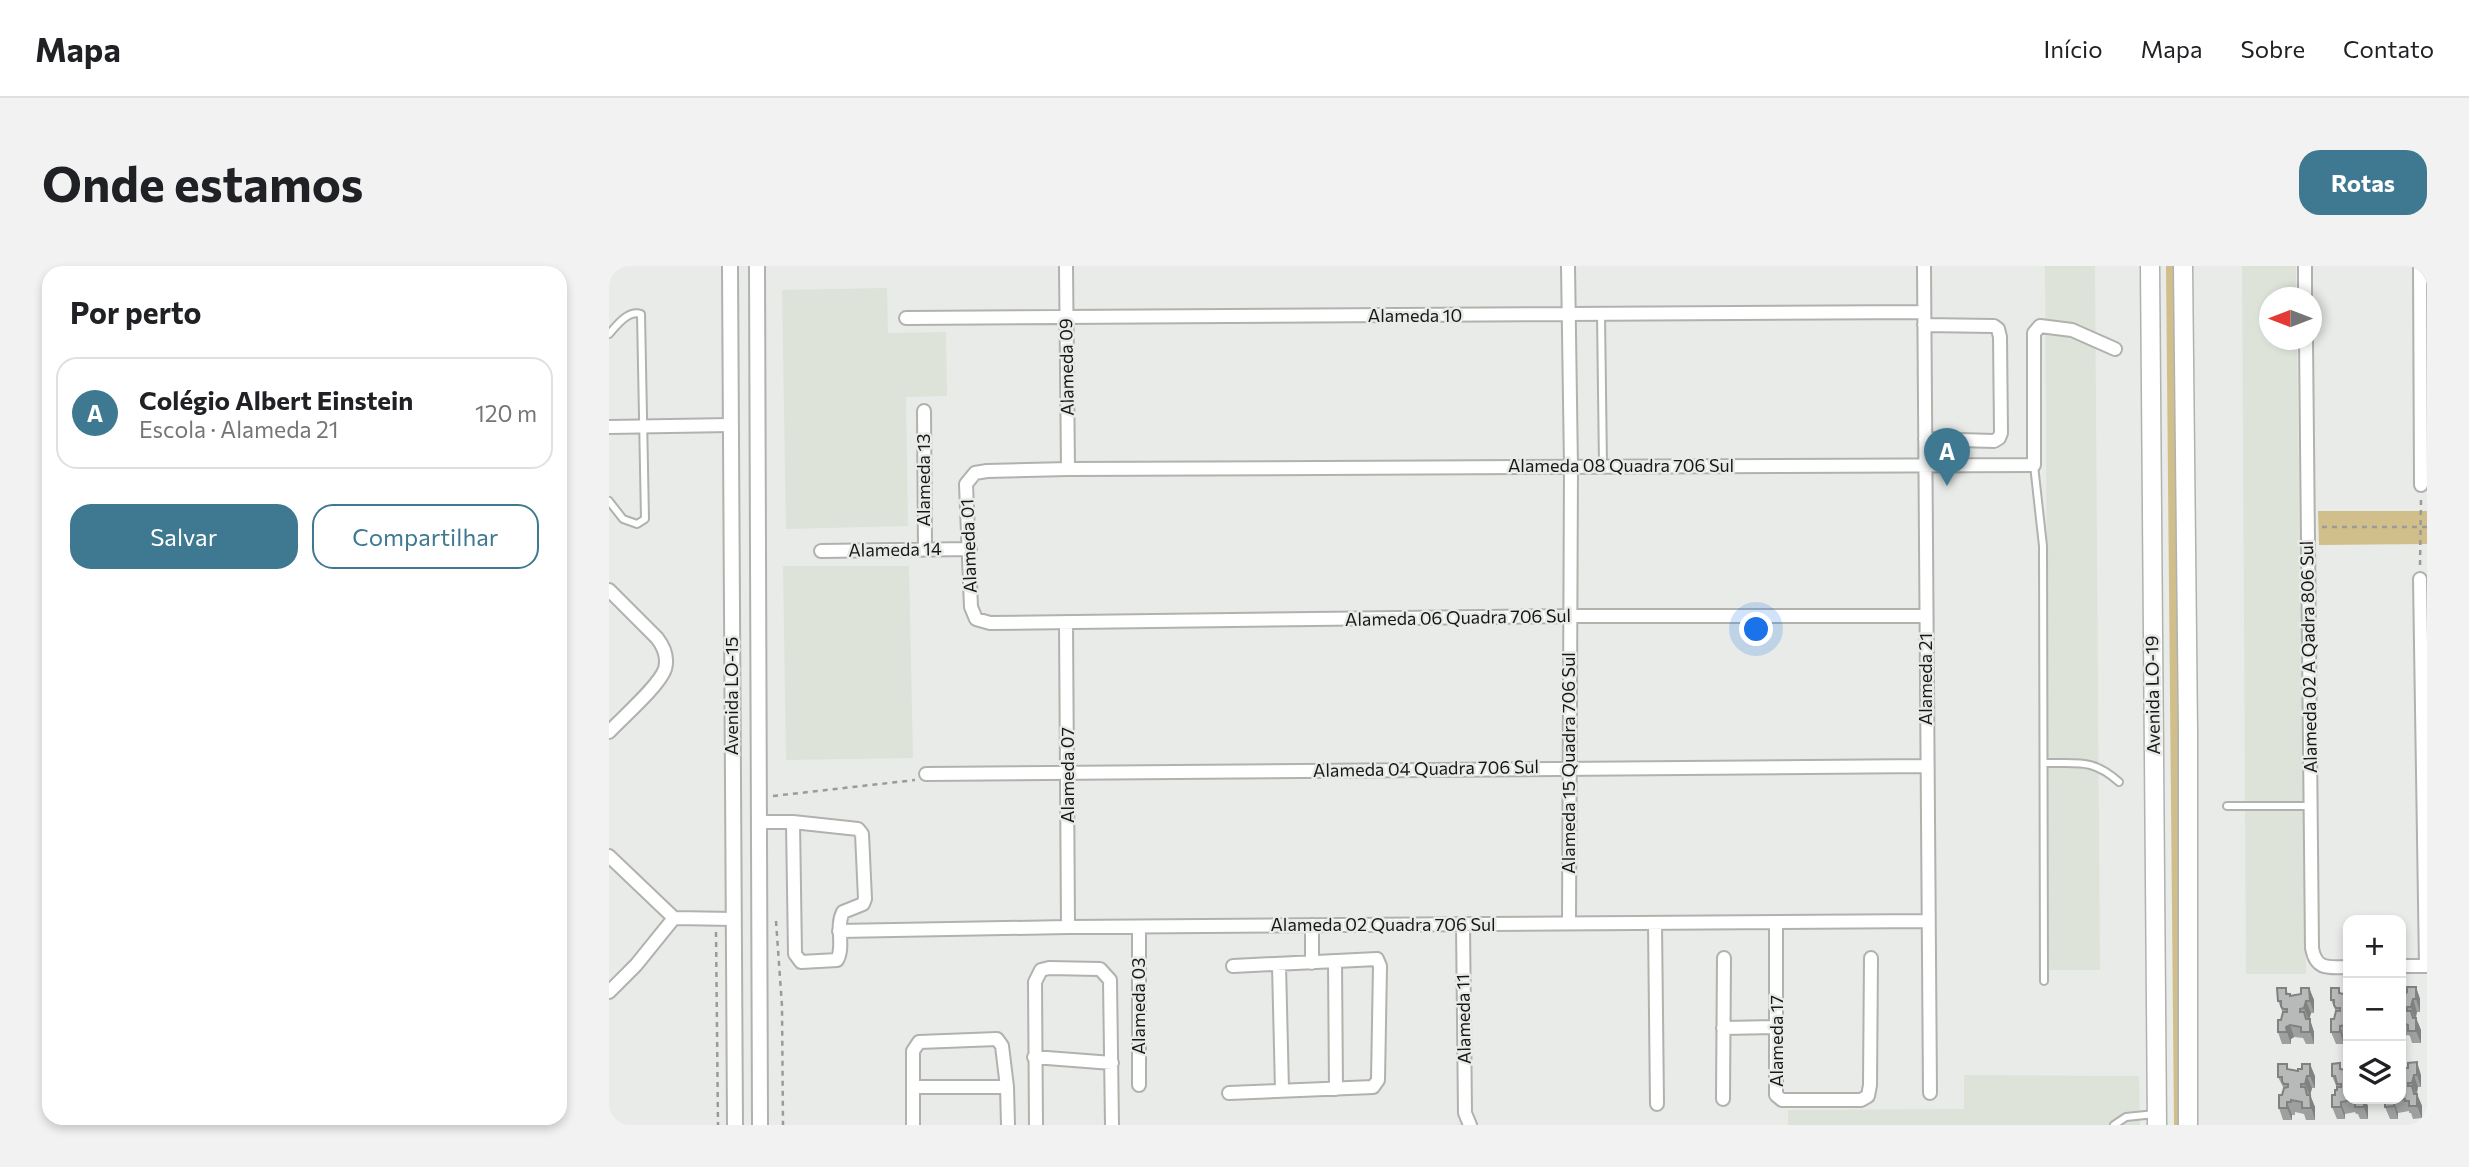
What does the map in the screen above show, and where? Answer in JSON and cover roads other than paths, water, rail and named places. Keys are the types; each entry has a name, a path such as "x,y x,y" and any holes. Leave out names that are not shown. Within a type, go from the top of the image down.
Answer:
{"main road":[{"name":"Avenida LO-19","path":"2150,266 2157,1119"},
{"name":"Avenida LO-19","path":"2183,266 2188,731 2188,1125"}],"street":[{"name":"Avenida LO-15","path":"730,266 735,1125"},
{"name":"Avenida LO-15","path":"757,266 760,1125"},
{"name":"Alameda 09","path":"1066,266 1069,469"},
{"name":"Alameda 15 Quadra 706 Sul","path":"1568,266 1571,467 1569,923"},
{"name":"Alameda 21","path":"1924,266 1930,1093"},
{"path":"2305,266 2305,287"},
{"path":"2420,266 2421,485"},
{"name":"Alameda 10","path":"906,318 1568,315 1924,318 1993,326 1998,329 1999,438 1994,441 1925,439"},
{"path":"2034,465 2034,333 2040,326 2072,330 2115,349"},
{"name":"Alameda 02 A Qadra 806 Sul","path":"2306,350 2312,948 2318,964 2343,967"},
{"name":"Alameda 13","path":"924,411 925,549"},
{"path":"609,426 731,425"},
{"name":"Alameda 08 Quadra 706 Sul","path":"987,471 2034,465"},
{"name":"Alameda 01","path":"987,471 975,473 966,484 972,615 990,623"},
{"name":"Alameda 14","path":"821,551 969,549"},
{"path":"2406,966 2426,965 2420,579"},
{"path":"609,590 657,638 663,646 666,662 660,679 609,732"},
{"name":"Alameda 06 Quadra 706 Sul","path":"990,623 1570,616 1926,616"},
{"name":"Alameda 07","path":"1066,622 1068,927"},
{"name":"Alameda 04 Quadra 706 Sul","path":"926,774 1926,766"},
{"path":"759,822 793,822 858,829 862,834 865,899 863,904 843,912 839,920 840,955 837,960 801,962 795,954 793,822"},
{"path":"609,856 674,918 734,919"},
{"path":"609,992 636,965 674,918"},
{"name":"Alameda 02 Quadra 706 Sul","path":"839,931 1927,921"},
{"name":"Alameda 17","path":"1776,922 1776,1095 1782,1100 1861,1100 1868,1096 1871,958"},
{"path":"1655,923 1657,1104"},
{"name":"Alameda 11","path":"1463,924 1465,1121"},
{"path":"1312,962 1313,925"},
{"name":"Alameda 03","path":"1139,927 1139,1085"},
{"path":"1723,1099 1724,958"},
{"path":"1229,1093 1373,1087 1378,1080 1380,966 1377,959 1233,966"},
{"path":"1335,961 1336,1089"},
{"path":"1279,965 1282,1090"},
{"path":"1037,1125 1034,1057 1037,976 1041,970 1049,968 1100,969 1110,980 1112,1125"},
{"path":"1723,1028 1776,1027"},
{"path":"913,1125 913,1051 919,1042 997,1039 1002,1046 1008,1125"},
{"path":"1034,1057 1112,1063"},
{"path":"913,1087 1007,1087"}],"lane":[{"path":"609,334 629,315 641,314 645,519 637,524 623,519 609,501"},
{"path":"1601,315 1603,466"},
{"path":"2034,465 2043,546 2044,981"},
{"path":"2044,763 2094,764 2119,782"},
{"path":"2227,806 2311,806"},
{"path":"2114,1125 2126,1118 2157,1119"}],"place":[{"name":"Colégio Albert Einstein","path":"1947,486"}]}
